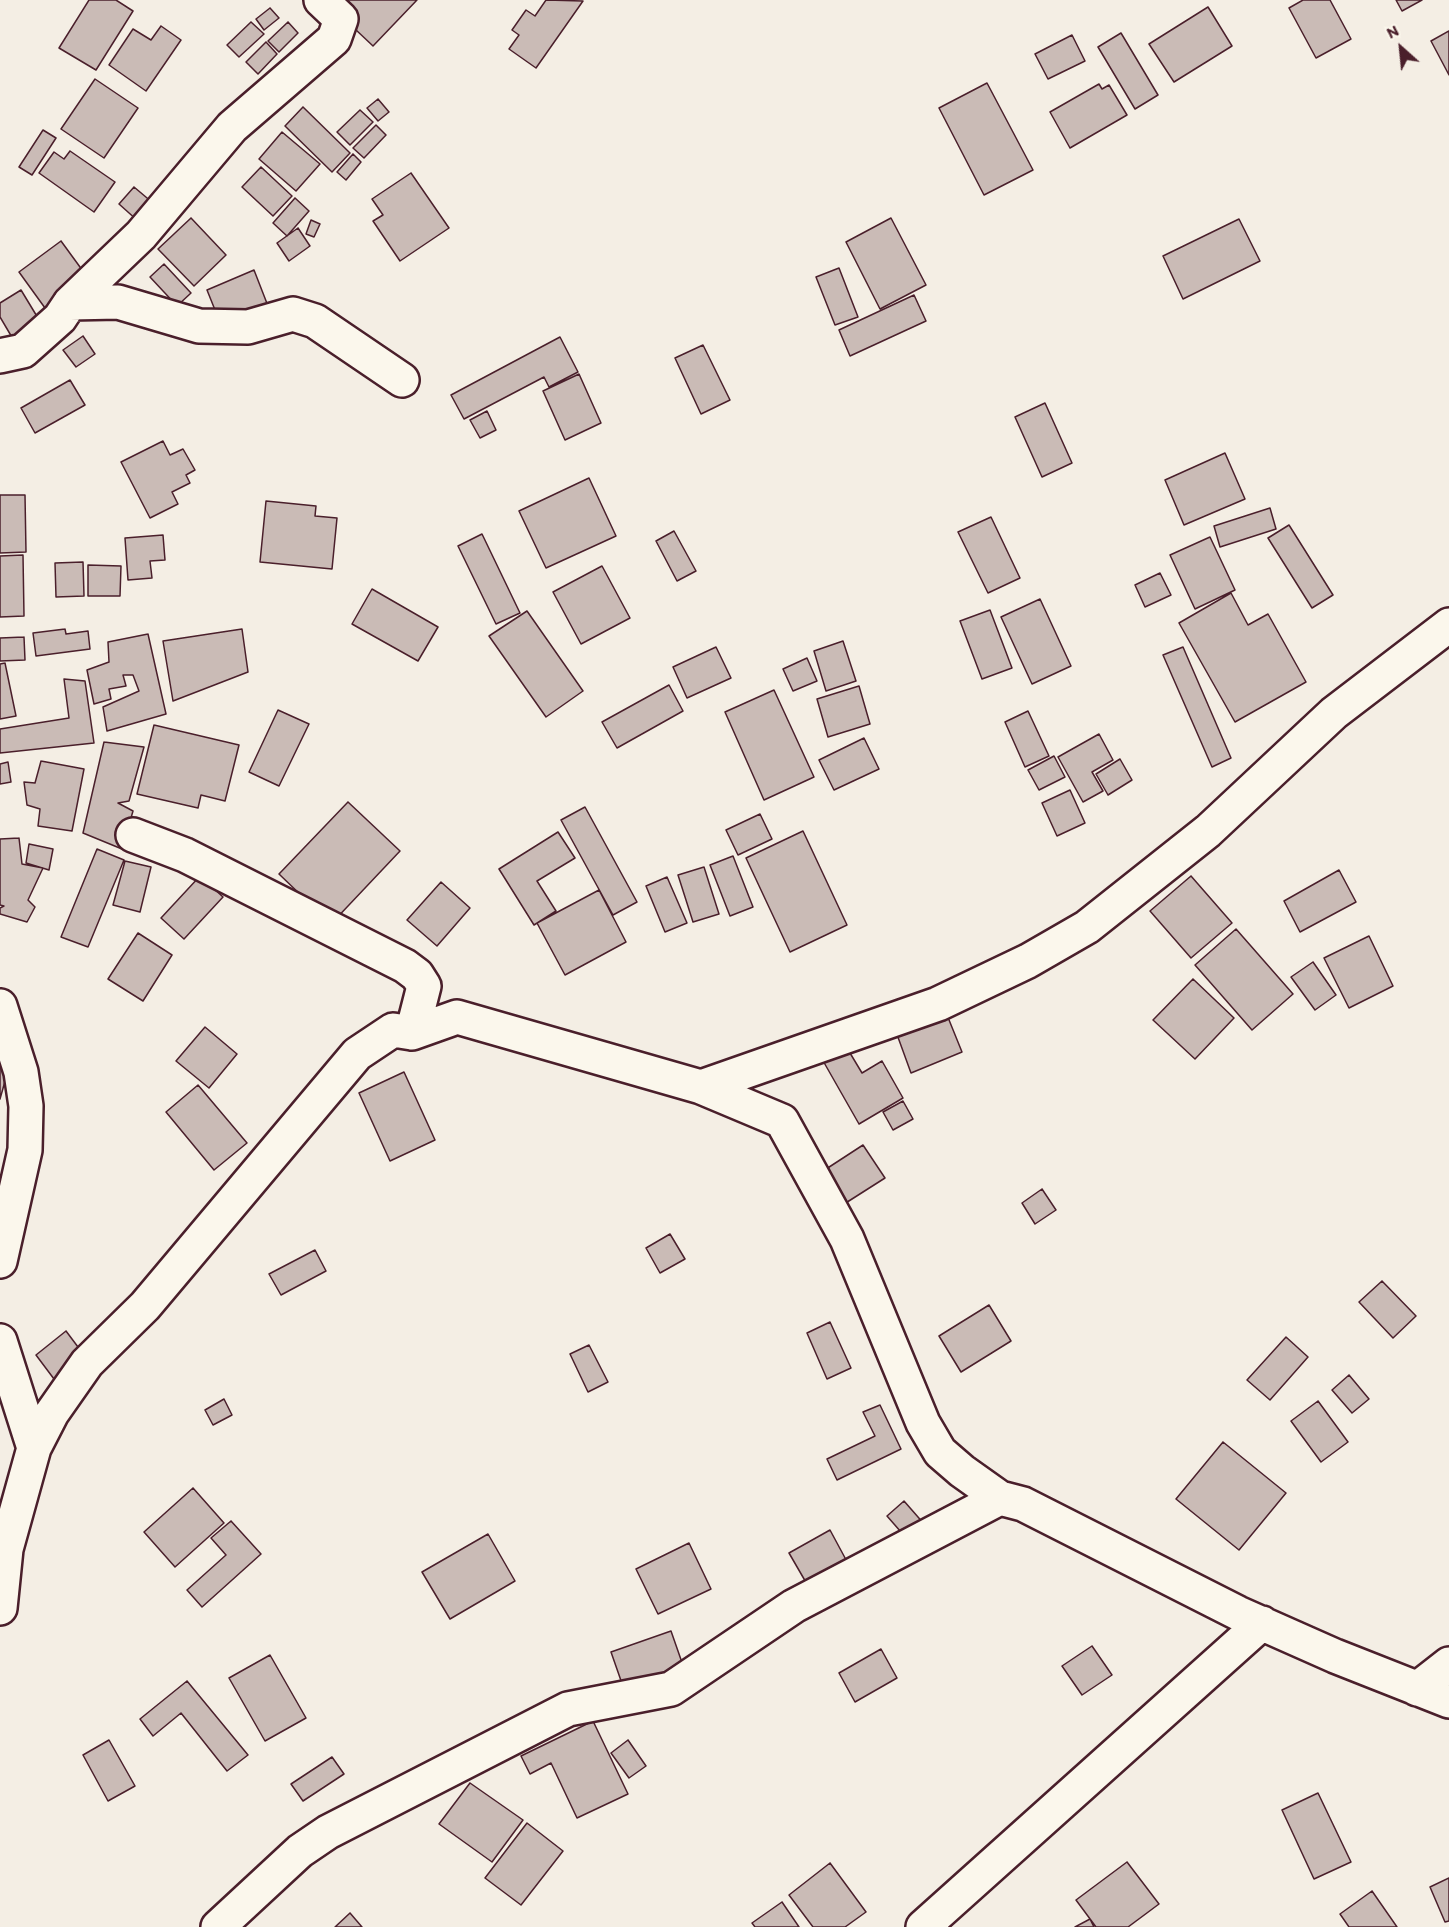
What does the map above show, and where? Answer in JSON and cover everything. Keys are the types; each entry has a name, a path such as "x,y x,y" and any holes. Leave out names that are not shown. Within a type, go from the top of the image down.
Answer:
{"street":[{"path":"0,356 23,351 60,318 70,303 141,235 232,127 315,58 334,39 341,19 321,0"},
{"path":"70,303 118,302 199,326 248,327 293,314 315,321 402,380"},
{"path":"701,1087 938,1004 1028,961 1087,927 1208,831 1334,713 1449,625"},
{"path":"133,835 185,855 405,966 417,975 424,986 412,1033"},
{"path":"0,1006 21,1072 26,1106 25,1150 0,1261"},
{"path":"0,1608 6,1549 34,1448 52,1413 87,1363 146,1306 357,1054 393,1030 412,1033 457,1017 701,1087 782,1120 847,1239 923,1423 940,1452 1000,1498 1023,1504 1262,1623 1449,1701"},
{"path":"0,1341 34,1448"},
{"path":"218,1927 300,1851 328,1832 568,1709 671,1689 794,1606 1000,1498"},
{"path":"923,1927 1262,1623"},
{"path":"1418,1689 1449,1664"}],"building":[{"path":"89,0 116,0 133,11 96,70 59,48"},
{"path":"348,0 417,0 373,46 337,12"},
{"path":"546,0 583,1 536,68 509,49 519,35 512,30 526,10 535,16"},
{"path":"1303,0 1330,0 1351,39 1316,58 1289,8"},
{"path":"1396,0 1422,0 1402,11"},
{"path":"1208,7 1232,46 1174,82 1149,44"},
{"path":"270,8 279,18 264,30 256,19"},
{"path":"251,22 264,34 239,57 227,45"},
{"path":"288,22 298,33 279,52 268,41"},
{"path":"161,26 181,40 146,91 109,65 133,29 151,40"},
{"path":"1449,31 1449,75 1431,41"},
{"path":"1121,33 1158,95 1135,109 1098,47"},
{"path":"1072,35 1085,61 1048,79 1035,54"},
{"path":"266,42 277,54 258,74 246,62"},
{"path":"95,79 138,108 104,158 61,129"},
{"path":"987,83 1033,170 984,195 939,108"},
{"path":"1099,84 1102,89 1109,85 1127,115 1070,148 1050,112"},
{"path":"378,99 389,112 378,121 367,108"},
{"path":"303,107 350,153 332,172 285,126"},
{"path":"360,110 373,122 350,145 337,132"},
{"path":"376,125 386,135 364,158 353,148"},
{"path":"43,130 56,138 32,175 19,167"},
{"path":"282,132 320,164 296,191 259,159"},
{"path":"70,151 115,182 94,212 39,173 54,152 64,159"},
{"path":"353,154 361,162 346,180 337,172"},
{"path":"261,167 292,196 273,216 242,187"},
{"path":"411,173 449,228 400,261 373,221 383,215 372,199"},
{"path":"134,187 153,203 138,221 119,204"},
{"path":"295,198 309,211 287,236 273,223"},
{"path":"191,218 226,255 194,286 158,249"},
{"path":"891,218 926,285 880,309 846,242"},
{"path":"1239,219 1260,261 1183,299 1163,256"},
{"path":"311,220 320,224 314,237 306,234"},
{"path":"298,228 310,246 289,261 277,243"},
{"path":"61,241 88,278 45,308 19,272"},
{"path":"164,264 191,293 177,306 150,277"},
{"path":"839,268 858,317 835,325 816,277"},
{"path":"254,270 268,306 221,325 207,290"},
{"path":"21,290 41,323 13,339 0,317 0,303"},
{"path":"914,295 926,321 850,356 839,330"},
{"path":"83,336 95,354 76,367 63,350"},
{"path":"560,337 578,372 549,387 544,377 464,419 451,395"},
{"path":"703,345 730,400 701,414 675,358"},
{"path":"579,374 601,423 565,440 543,391"},
{"path":"70,380 85,405 35,433 21,408"},
{"path":"1045,403 1072,463 1042,477 1015,417"},
{"path":"487,411 496,430 480,438 470,420"},
{"path":"163,441 170,455 183,449 195,470 186,475 190,483 172,492 178,504 150,518 121,462"},
{"path":"1225,453 1245,499 1184,525 1165,480"},
{"path":"589,478 616,536 546,568 519,511"},
{"path":"0,495 25,495 26,552 0,553"},
{"path":"266,501 316,506 315,516 337,518 332,569 260,562"},
{"path":"1270,508 1276,529 1220,547 1214,526"},
{"path":"991,517 1020,578 988,593 958,532"},
{"path":"1289,525 1333,595 1312,608 1268,538"},
{"path":"674,531 696,571 677,581 656,541"},
{"path":"482,534 520,613 496,624 458,546"},
{"path":"163,535 165,560 150,561 152,578 128,580 125,538"},
{"path":"1210,537 1235,590 1195,609 1170,555"},
{"path":"23,555 24,616 0,617 0,556"},
{"path":"83,562 84,596 56,597 55,563"},
{"path":"88,565 121,566 120,596 88,596"},
{"path":"602,566 630,618 581,644 553,592"},
{"path":"1160,573 1171,595 1145,607 1135,585"},
{"path":"372,589 438,627 418,661 352,624"},
{"path":"1231,593 1248,625 1268,614 1306,682 1235,722 1179,623"},
{"path":"1040,599 1071,666 1032,684 1001,617"},
{"path":"990,610 1012,668 982,679 960,621"},
{"path":"527,611 583,691 546,717 489,636"},
{"path":"65,629 66,634 88,631 90,649 36,656 33,633"},
{"path":"242,629 248,672 173,701 163,641"},
{"path":"148,634 166,714 107,731 103,707 139,691 133,675 123,675 126,686 109,689 111,699 94,704 87,670 109,662 108,642"},
{"path":"24,637 25,660 0,661 0,638"},
{"path":"843,641 856,681 826,691 814,651"},
{"path":"716,647 731,678 687,698 673,667"},
{"path":"1183,647 1231,758 1212,767 1163,655"},
{"path":"807,658 817,681 793,691 783,669"},
{"path":"5,663 16,716 0,719 0,664"},
{"path":"64,679 85,681 94,743 0,753 0,729 69,718"},
{"path":"669,685 683,711 617,748 602,722"},
{"path":"859,686 870,724 828,737 817,699"},
{"path":"774,690 814,777 764,800 725,712"},
{"path":"278,710 309,724 279,786 249,772"},
{"path":"1028,711 1049,756 1025,767 1005,722"},
{"path":"154,725 239,745 225,801 201,795 198,808 137,794"},
{"path":"1099,734 1113,760 1092,772 1103,791 1083,802 1058,757"},
{"path":"864,738 879,769 834,790 819,760"},
{"path":"104,742 144,747 129,801 118,803 133,811 122,849 83,833"},
{"path":"1054,756 1065,777 1039,790 1028,770"},
{"path":"1120,759 1132,780 1108,795 1096,774"},
{"path":"41,761 84,769 72,831 38,826 40,809 27,805 24,782 35,783"},
{"path":"8,762 11,782 0,784 0,764"},
{"path":"1070,790 1085,823 1057,836 1042,803"},
{"path":"348,802 400,851 331,924 279,874"},
{"path":"585,807 637,902 613,915 561,820"},
{"path":"760,814 772,839 738,855 726,830"},
{"path":"803,831 847,925 790,952 746,858"},
{"path":"558,832 575,858 537,881 556,911 534,925 499,869"},
{"path":"19,838 22,864 43,868 28,900 35,907 27,922 0,914 0,908 4,906 0,905 0,839"},
{"path":"29,844 53,849 49,870 26,863"},
{"path":"97,849 124,860 88,947 61,937"},
{"path":"733,856 753,907 730,916 710,865"},
{"path":"125,861 151,867 140,912 113,905"},
{"path":"704,867 719,914 693,922 678,875"},
{"path":"1339,870 1356,902 1300,932 1284,901"},
{"path":"200,876 223,897 184,939 161,918"},
{"path":"1191,876 1232,923 1191,958 1150,911"},
{"path":"667,877 687,923 665,932 646,886"},
{"path":"441,882 470,908 437,946 407,920"},
{"path":"599,890 626,942 565,975 537,923"},
{"path":"1236,929 1293,994 1252,1030 1195,965"},
{"path":"138,933 172,955 143,1001 108,979"},
{"path":"1369,936 1393,986 1349,1008 1324,958"},
{"path":"1313,962 1336,995 1315,1010 1291,977"},
{"path":"1193,979 1234,1018 1195,1059 1153,1020"},
{"path":"945,1010 962,1052 911,1073 895,1029"},
{"path":"205,1027 237,1054 209,1088 176,1061"},
{"path":"841,1038 862,1073 882,1061 903,1098 859,1124 818,1052"},
{"path":"0,1064 9,1067 0,1099"},
{"path":"404,1072 435,1140 390,1161 359,1093"},
{"path":"198,1085 247,1143 214,1170 166,1112"},
{"path":"903,1101 913,1119 893,1130 883,1112"},
{"path":"863,1145 885,1178 841,1206 820,1173"},
{"path":"1042,1189 1056,1210 1035,1224 1022,1203"},
{"path":"670,1234 685,1259 660,1273 646,1248"},
{"path":"315,1250 326,1271 281,1295 269,1274"},
{"path":"1382,1281 1416,1316 1393,1338 1359,1302"},
{"path":"989,1305 1011,1341 961,1372 939,1336"},
{"path":"830,1322 851,1368 827,1379 807,1333"},
{"path":"66,1331 87,1359 57,1383 36,1355"},
{"path":"1286,1337 1308,1357 1270,1400 1247,1380"},
{"path":"589,1345 608,1382 588,1392 570,1354"},
{"path":"1349,1375 1369,1399 1352,1413 1332,1390"},
{"path":"224,1399 232,1415 213,1425 205,1410"},
{"path":"1318,1401 1348,1442 1321,1462 1291,1421"},
{"path":"880,1405 901,1449 837,1480 827,1459 875,1436 863,1412"},
{"path":"1223,1442 1286,1493 1239,1550 1176,1499"},
{"path":"193,1488 224,1523 175,1567 144,1532"},
{"path":"904,1501 925,1525 908,1540 887,1516"},
{"path":"231,1521 261,1554 202,1607 187,1590 226,1555 211,1538"},
{"path":"830,1530 851,1569 811,1591 789,1553"},
{"path":"488,1534 515,1581 450,1619 422,1572"},
{"path":"689,1543 711,1589 658,1614 636,1569"},
{"path":"671,1631 686,1674 626,1695 611,1652"},
{"path":"1092,1646 1112,1675 1082,1695 1062,1666"},
{"path":"881,1649 897,1678 855,1702 839,1673"},
{"path":"270,1655 306,1718 265,1741 229,1678"},
{"path":"187,1681 248,1755 227,1771 181,1713 153,1736 140,1719"},
{"path":"593,1721 628,1794 577,1818 551,1763 530,1774 521,1756"},
{"path":"109,1740 135,1786 108,1801 83,1755"},
{"path":"628,1740 646,1766 629,1778 611,1753"},
{"path":"332,1757 344,1774 303,1801 291,1784"},
{"path":"470,1783 523,1820 492,1862 439,1824"},
{"path":"1318,1793 1351,1862 1314,1879 1282,1810"},
{"path":"527,1823 563,1851 521,1905 485,1878"},
{"path":"1127,1862 1159,1904 1128,1927 1096,1927 1076,1900"},
{"path":"830,1863 866,1912 845,1927 813,1927 789,1895"},
{"path":"1449,1878 1449,1921 1445,1922 1430,1887"},
{"path":"1372,1891 1397,1927 1349,1927 1340,1914"},
{"path":"782,1902 799,1927 755,1927 752,1923"},
{"path":"350,1913 362,1927 335,1927"},
{"path":"1090,1919 1094,1927 1075,1927"}]}
